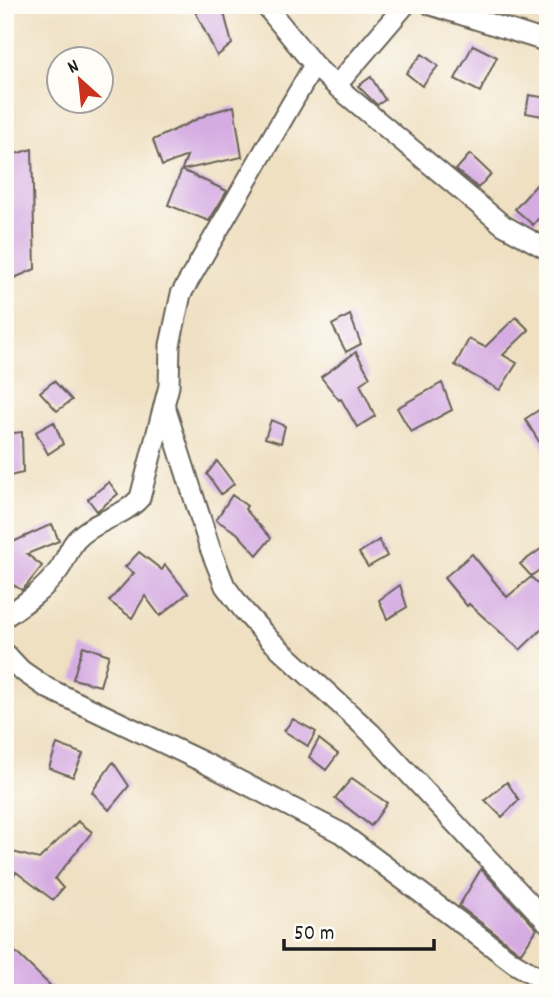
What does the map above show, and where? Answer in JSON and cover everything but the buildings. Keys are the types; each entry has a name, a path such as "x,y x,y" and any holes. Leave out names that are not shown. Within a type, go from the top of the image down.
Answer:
{"street":[{"path":"265,5 314,65 336,86 503,225 548,250"},
{"path":"336,86 405,5"},
{"path":"431,5 548,43"},
{"path":"5,617 47,584 59,570 75,541 90,527 132,508 140,498 164,406 170,370 170,345 181,295 314,65"},
{"path":"164,406 225,586 269,639 372,734 548,923"},
{"path":"5,653 21,670 47,688 203,762 341,833 514,963 548,983"}]}
